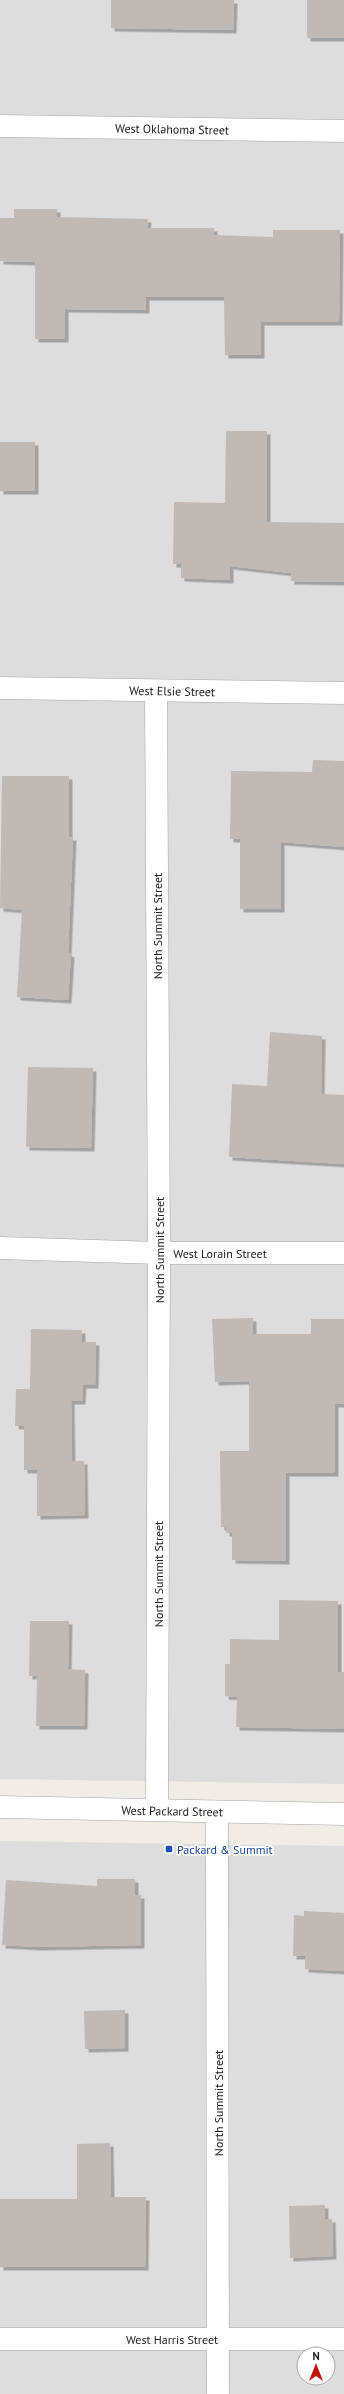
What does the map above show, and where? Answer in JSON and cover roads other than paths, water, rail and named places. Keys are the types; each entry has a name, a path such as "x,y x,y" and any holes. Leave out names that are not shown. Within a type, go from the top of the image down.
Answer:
{"street":[{"name":"West Oklahoma Street","path":"0,126 344,131"},
{"name":"West Elsie Street","path":"0,688 344,693"},
{"name":"North Summit Street","path":"156,691 159,1253 157,1810"},
{"name":"West Lorain Street","path":"0,1248 159,1253 344,1253"},
{"name":"West Packard Street","path":"0,1807 344,1814"},
{"name":"North Summit Street","path":"217,1812 218,2394"},
{"name":"West Harris Street","path":"0,2339 344,2339"}],"place":[{"name":"Packard & Summit","path":"169,1849"}]}
